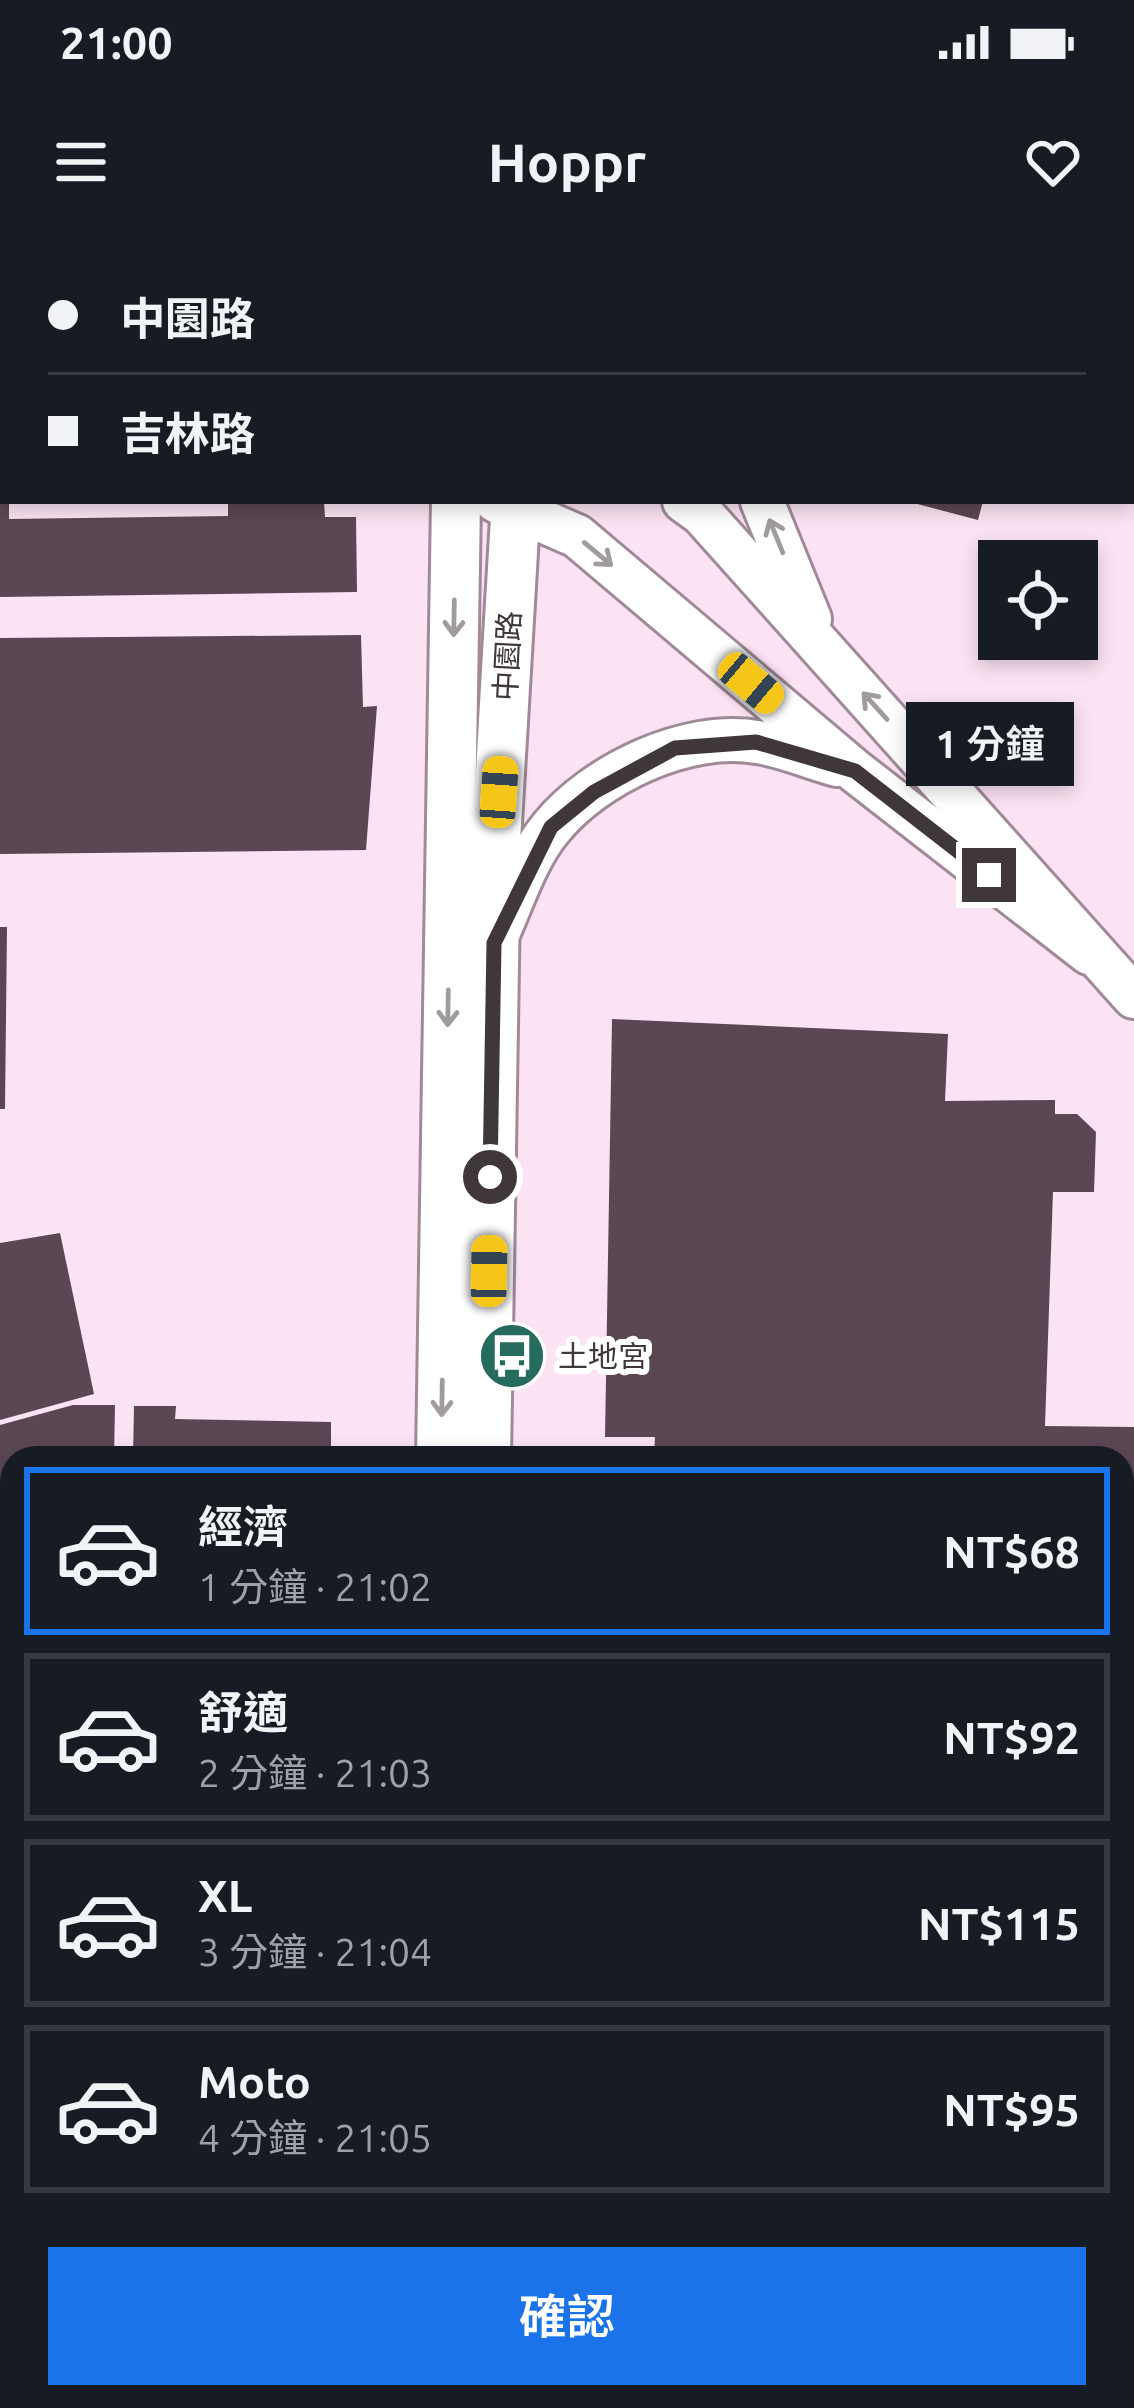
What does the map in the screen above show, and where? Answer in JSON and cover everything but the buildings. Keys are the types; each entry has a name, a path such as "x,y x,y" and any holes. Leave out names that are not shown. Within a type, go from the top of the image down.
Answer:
{"main road":[{"name":"中園路","path":"441,1446 456,504"},
{"name":"中園路","path":"486,1446 494,943 509,504"}],"street":[{"path":"513,504 577,536 855,771 1089,953"},
{"path":"688,504 970,811 1089,953 1134,997"},
{"path":"763,504 822,648"},
{"path":"494,943 551,827 594,792 675,748 756,742 855,771"}],"shaded area":[{"path":"0,504 1134,504 1134,1446 0,1446"}],"place":[{"name":"土地宮","path":"512,1356"}],"route":[{"path":"490,1177 494,943 551,827 594,792 675,748 719,740 756,742 855,771 989,875"}]}
